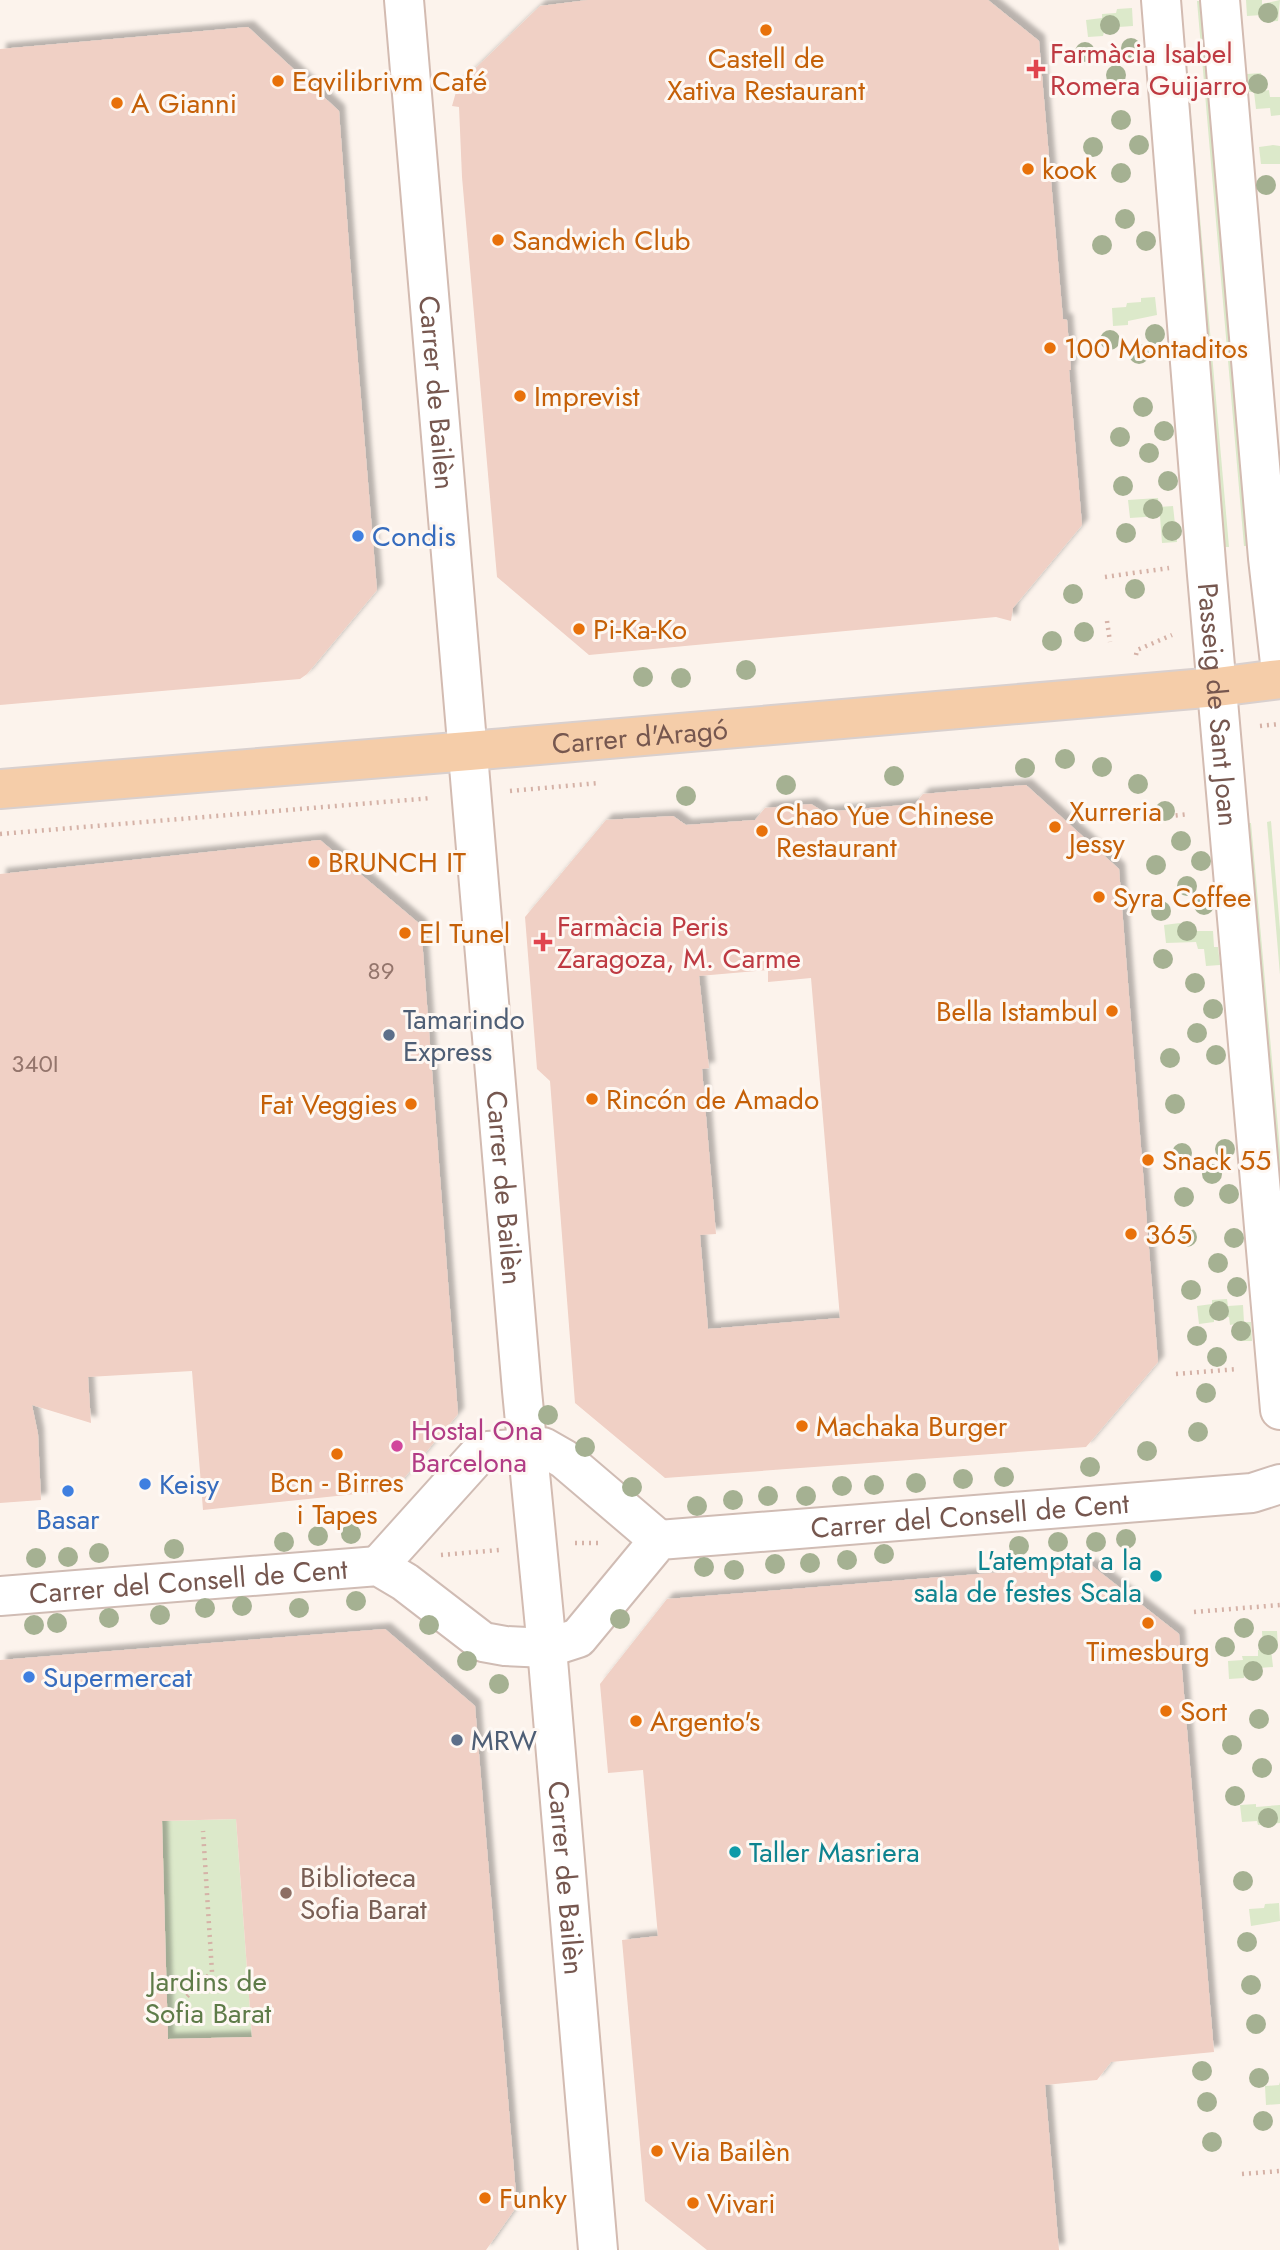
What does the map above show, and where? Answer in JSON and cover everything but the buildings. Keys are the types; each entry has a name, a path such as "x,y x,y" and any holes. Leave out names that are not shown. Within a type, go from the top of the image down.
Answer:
{"main road":[{"name":"Carrer d'Aragó","path":"0,789 1217,687 1280,679"}],"street":[{"name":"Carrer de Bailèn","path":"404,0 598,2250"},
{"name":"Passeig de Sant Joan","path":"1161,0 1220,729 1280,1410"},
{"path":"1220,0 1268,558 1280,663"},
{"name":"Carrer del Consell de Cent","path":"378,1566 478,1455 488,1451 527,1447 543,1447 564,1459 659,1541 1252,1493 1280,1484"},
{"name":"Carrer del Consell de Cent","path":"0,1596 378,1566 405,1582 483,1642 547,1648 578,1638 659,1541"}],"path":[{"name":"Passeig de Sant Joan","path":"1105,577 1173,567"},
{"path":"1107,621 1110,642"},
{"path":"1220,729 1280,724"},
{"name":"Carrer d'Aragó","path":"0,834 605,783"},
{"name":"Passeig de Sant Joan","path":"1127,821 1200,813"},
{"path":"1176,1374 1241,1368"},
{"path":"1194,1612 1279,1605"},
{"path":"167,2016 212,1972 203,1831"},
{"path":"1242,2174 1280,2171"}],"green space":[{"path":"1246,0 1262,0 1262,4 1280,0 1278,21 1263,22 1262,15 1247,16"},
{"path":"1197,1 1201,1 1248,546 1244,546"},
{"path":"1177,2 1181,2 1229,547 1224,547"},
{"path":"1132,8 1133,26 1104,32 1103,36 1088,37 1086,20 1102,18 1102,14 1116,13 1117,9"},
{"path":"1261,73 1263,91 1269,90 1270,97 1280,97 1280,115 1271,116 1270,108 1256,109 1254,92 1249,92 1247,74"},
{"path":"1280,146 1280,164 1261,164 1259,147"},
{"path":"1155,297 1157,315 1128,321 1128,325 1113,326 1112,308 1141,302 1141,298"},
{"path":"1158,498 1159,507 1173,506 1177,542 1162,543 1160,516 1130,518 1128,500"},
{"path":"1271,821 1280,930 1280,975 1267,822"},
{"path":"1247,823 1251,823 1280,1150 1280,1192"},
{"path":"1180,923 1181,926 1195,924 1196,931 1213,931 1214,947 1218,947 1220,965 1206,966 1204,949 1198,949 1196,942 1166,943 1164,925"},
{"path":"1227,1299 1228,1306 1243,1305 1244,1322 1251,1322 1252,1341 1237,1341 1235,1324 1230,1325 1229,1317 1214,1318 1214,1322 1199,1324 1197,1306 1212,1304 1212,1300"},
{"path":"1262,1631 1277,1631 1278,1648 1271,1649 1273,1667 1259,1668 1259,1673 1245,1674 1244,1678 1229,1679 1228,1661 1243,1660 1242,1656 1258,1656 1258,1650 1263,1650"},
{"path":"1256,1804 1256,1807 1280,1805 1280,1823 1258,1825 1257,1821 1242,1822 1240,1805"},
{"name":"Jardins de Sofia Barat","path":"236,1819 252,2037 168,2039 162,1821"},
{"path":"1279,1903 1280,1921 1251,1926 1249,1909"},
{"path":"1280,2082 1280,2104 1266,2105 1265,2086 1279,2085"}],"place":[{"name":"Castell de Xativa Restaurant","path":"766,30"},
{"name":"Farmàcia Isabel Romera Guijarro","path":"1036,69"},
{"name":"Eqvilibrivm Café","path":"278,81"},
{"name":"A Gianni","path":"117,103"},
{"name":"kook","path":"1028,169"},
{"name":"Sandwich Club","path":"498,240"},
{"name":"100 Montaditos","path":"1050,348"},
{"name":"Imprevist","path":"520,396"},
{"name":"Condis","path":"358,536"},
{"name":"Pi-Ka-Ko","path":"579,629"},
{"name":"Xurreria Jessy","path":"1055,827"},
{"name":"Chao Yue Chinese Restaurant","path":"762,831"},
{"name":"BRUNCH IT","path":"314,862"},
{"name":"Syra Coffee","path":"1099,897"},
{"name":"El Tunel","path":"405,933"},
{"name":"Farmàcia Peris Zaragoza, M. Carme","path":"543,942"},
{"name":"Bella Istambul","path":"1112,1011"},
{"name":"Tamarindo Express","path":"389,1035"},
{"name":"Rincón de Amado","path":"592,1099"},
{"name":"Fat Veggies","path":"411,1104"},
{"name":"Snack 55","path":"1148,1160"},
{"name":"365","path":"1131,1234"},
{"name":"Machaka Burger","path":"802,1426"},
{"name":"Hostal Ona Barcelona","path":"397,1446"},
{"name":"Bcn - Birres i Tapes","path":"337,1454"},
{"name":"Keisy","path":"145,1484"},
{"name":"Basar","path":"68,1491"},
{"name":"L'atemptat a la sala de festes Scala","path":"1156,1576"},
{"name":"Timesburg","path":"1148,1623"},
{"name":"Supermercat","path":"29,1677"},
{"name":"Sort","path":"1166,1711"},
{"name":"Argento's","path":"636,1721"},
{"name":"MRW","path":"457,1740"},
{"name":"Taller Masriera","path":"735,1852"},
{"name":"Biblioteca Sofia Barat","path":"286,1893"},
{"name":"Via Bailèn","path":"657,2151"},
{"name":"Funky","path":"485,2198"},
{"name":"Vivari","path":"693,2203"}]}
